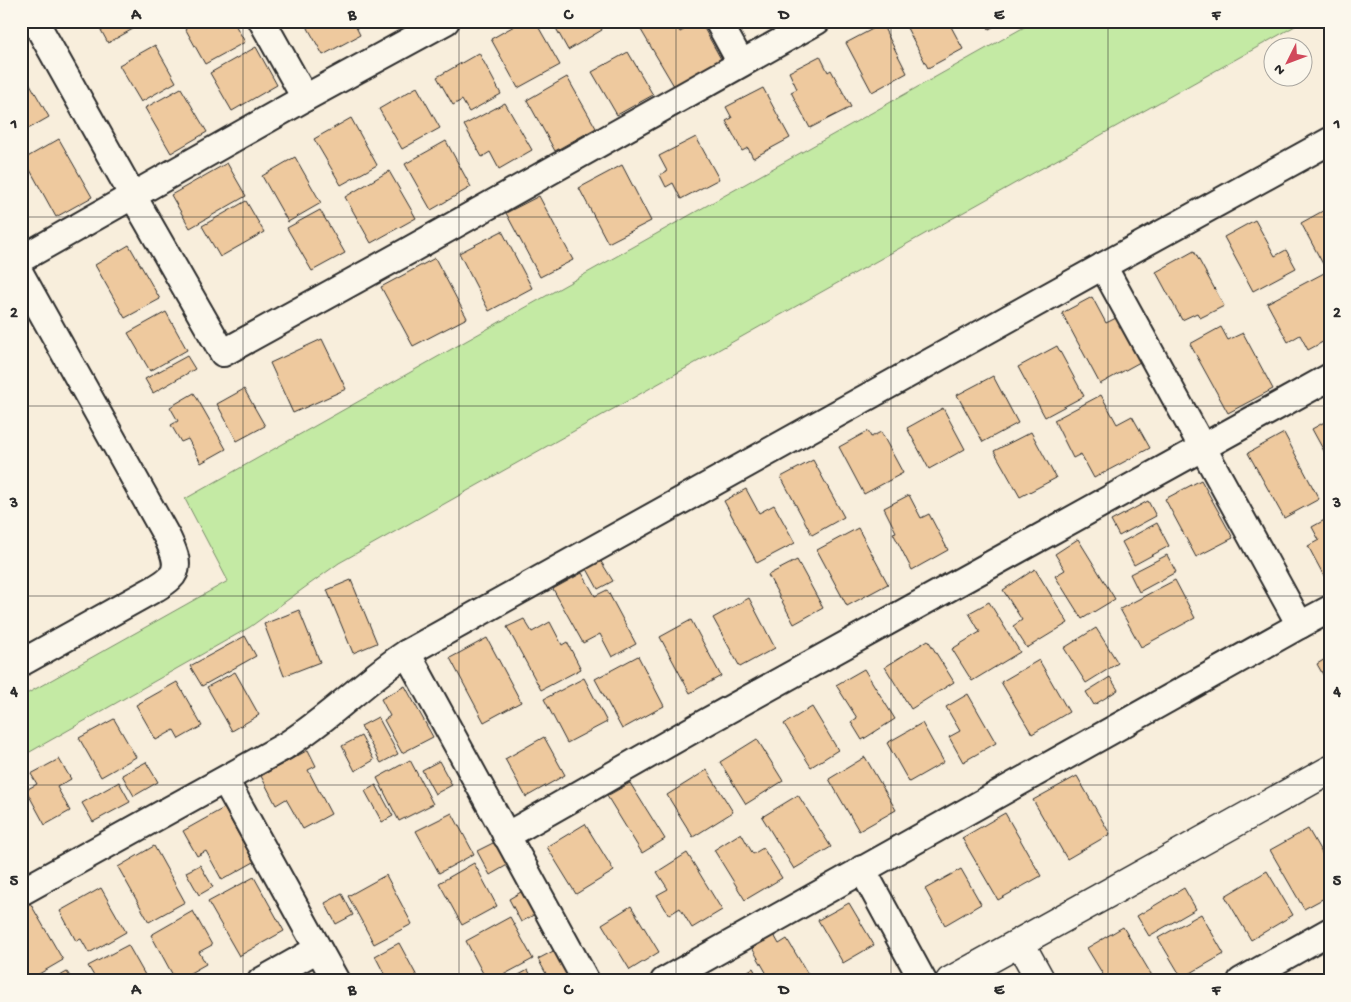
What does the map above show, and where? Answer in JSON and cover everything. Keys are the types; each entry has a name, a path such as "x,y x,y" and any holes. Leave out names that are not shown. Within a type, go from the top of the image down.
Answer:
{"street":[{"path":"35,21 222,353 426,242 817,21"},
{"path":"262,21 305,98"},
{"path":"21,259 305,98 446,21"},
{"path":"718,21 741,63"},
{"path":"21,892 226,780 306,733 407,653 1330,141"},
{"path":"1103,266 1300,625"},
{"path":"21,275 167,537 174,554 176,568 170,578 156,588 21,664"},
{"path":"506,836 698,726 1330,377"},
{"path":"664,981 1330,609"},
{"path":"407,653 586,981"},
{"path":"950,981 1330,770"},
{"path":"226,780 336,981"},
{"path":"862,870 923,981"},
{"path":"1241,981 1330,931"},
{"path":"1020,943 1041,981"},
{"path":"261,981 318,949"}],"green space":[{"path":"1035,21 1304,21 1274,38 1264,38 1264,43 339,563 250,627 21,757 21,697 228,581 185,499"}],"building":[{"path":"96,21 147,21 108,43"},
{"path":"181,21 233,21 245,42 205,64"},
{"path":"304,21 353,21 360,35 323,55"},
{"path":"523,21 535,21 560,65 518,88 491,39"},
{"path":"552,21 598,21 602,30 568,50"},
{"path":"656,21 674,21 680,32 700,21 721,59 674,86 641,30"},
{"path":"911,21 948,21 963,49 928,68 907,28 912,25"},
{"path":"986,21 1004,21 989,29"},
{"path":"882,24 907,73 872,92 846,43"},
{"path":"155,45 176,82 141,102 119,65"},
{"path":"256,47 277,85 232,111 210,73"},
{"path":"628,52 653,95 617,115 592,72"},
{"path":"479,53 501,94 469,112 462,100 453,105 437,77"},
{"path":"820,56 828,72 831,70 851,107 810,128 791,92 797,89 789,72"},
{"path":"26,77 49,117 21,133 21,79"},
{"path":"567,77 596,128 555,151 527,100"},
{"path":"417,87 440,128 402,149 379,109"},
{"path":"181,88 207,132 171,153 145,108"},
{"path":"763,88 790,138 753,158 748,148 742,151 726,121 732,118 726,107"},
{"path":"505,103 532,150 499,169 490,152 482,157 464,125"},
{"path":"351,118 377,165 341,185 314,139"},
{"path":"696,137 719,179 681,199 673,183 666,187 660,175 667,171 659,156"},
{"path":"59,139 92,197 56,217 24,159"},
{"path":"446,141 471,187 431,210 405,164"},
{"path":"295,157 321,203 288,222 262,176"},
{"path":"227,163 246,196 190,228 171,195"},
{"path":"622,165 651,221 608,243 579,188"},
{"path":"389,171 416,218 371,243 345,197"},
{"path":"539,196 573,260 540,277 506,213"},
{"path":"246,201 264,232 220,257 202,226"},
{"path":"1330,207 1330,260 1323,264 1301,223"},
{"path":"320,210 345,253 312,271 287,228"},
{"path":"1255,220 1275,256 1286,250 1296,268 1253,291 1224,237"},
{"path":"502,231 532,288 489,311 459,253"},
{"path":"129,245 160,299 125,318 95,265"},
{"path":"1194,251 1224,306 1200,318 1197,313 1182,320 1156,272"},
{"path":"435,258 467,318 413,346 381,287"},
{"path":"1326,272 1330,279 1330,338 1308,350 1300,335 1288,342 1267,303"},
{"path":"1092,297 1106,323 1116,318 1140,362 1100,384 1062,313"},
{"path":"166,312 187,350 150,371 128,333"},
{"path":"1221,327 1228,340 1243,333 1273,389 1228,413 1190,344"},
{"path":"322,339 346,389 293,413 270,363"},
{"path":"1057,346 1084,396 1045,417 1018,367"},
{"path":"187,356 195,369 153,393 145,379"},
{"path":"993,376 1018,423 983,442 957,395"},
{"path":"244,389 265,426 237,441 217,404"},
{"path":"194,393 226,449 201,463 188,439 181,442 171,425 178,421 170,407"},
{"path":"1101,395 1117,424 1132,416 1150,448 1094,478 1081,454 1073,458 1054,420"},
{"path":"943,408 965,449 929,469 907,428"},
{"path":"1330,419 1330,462 1312,429"},
{"path":"868,431 871,437 881,432 903,473 864,494 839,447"},
{"path":"1031,432 1056,478 1020,497 994,451"},
{"path":"1284,433 1319,499 1284,518 1248,453"},
{"path":"813,460 844,517 812,535 781,477"},
{"path":"1201,480 1233,538 1196,557 1165,499"},
{"path":"746,489 759,513 774,505 795,543 757,563 724,501"},
{"path":"909,495 921,518 929,514 948,550 912,570 893,533 896,532 884,508"},
{"path":"1148,501 1156,516 1119,536 1111,521"},
{"path":"1330,517 1330,573 1324,576 1308,546 1319,540 1312,527"},
{"path":"1157,523 1169,546 1134,565 1122,542"},
{"path":"858,528 888,584 847,606 817,550"},
{"path":"1078,539 1115,599 1082,619 1055,576 1065,570 1055,554"},
{"path":"1167,555 1176,572 1139,592 1130,574"},
{"path":"600,560 613,581 598,589 586,567"},
{"path":"797,560 823,608 794,624 768,575"},
{"path":"1035,569 1068,623 1027,648 1013,626 1022,620 1003,590"},
{"path":"582,573 595,596 607,590 636,644 612,657 600,634 583,643 553,589"},
{"path":"351,580 377,643 353,653 327,590"},
{"path":"1175,580 1195,618 1141,647 1120,609"},
{"path":"749,598 775,648 740,667 713,618"},
{"path":"989,602 1020,652 972,681 952,649 980,632 969,613"},
{"path":"299,610 320,662 284,676 264,624"},
{"path":"524,619 532,632 550,622 562,645 567,642 581,669 541,690 507,627"},
{"path":"691,620 721,676 690,693 660,637"},
{"path":"1096,628 1118,663 1086,683 1064,648"},
{"path":"245,636 256,656 202,686 190,666"},
{"path":"487,638 521,702 484,722 450,658"},
{"path":"928,640 954,682 911,709 885,667"},
{"path":"638,656 664,706 622,729 595,679"},
{"path":"1330,656 1330,687 1317,664"},
{"path":"1039,660 1069,712 1032,734 1001,682"},
{"path":"864,669 895,719 862,740 851,722 857,718 836,685"},
{"path":"235,672 259,715 232,731 207,687"},
{"path":"1110,677 1118,690 1094,705 1086,692"},
{"path":"584,678 607,722 567,743 544,699"},
{"path":"177,682 202,726 179,739 174,730 156,740 136,705"},
{"path":"405,686 433,737 402,753 384,720 390,716 381,699"},
{"path":"968,694 996,743 963,762 949,737 960,731 946,707"},
{"path":"812,707 838,750 811,767 784,724"},
{"path":"378,717 398,754 381,763 361,726"},
{"path":"114,719 136,757 101,777 79,738"},
{"path":"922,723 944,762 909,782 887,743"},
{"path":"361,736 374,760 355,771 342,746"},
{"path":"544,737 565,775 526,797 505,759"},
{"path":"757,739 783,781 746,804 720,762"},
{"path":"308,750 316,766 308,770 331,814 303,829 286,799 276,805 261,776"},
{"path":"865,757 896,810 859,831 829,779"},
{"path":"59,759 71,779 57,787 70,811 45,825 26,790 37,784 31,774"},
{"path":"410,760 433,804 399,821 377,778"},
{"path":"439,761 452,785 435,794 422,770"},
{"path":"146,762 158,782 134,796 122,775"},
{"path":"707,770 733,812 693,837 667,795"},
{"path":"1077,776 1110,834 1067,859 1033,800"},
{"path":"119,782 130,802 93,822 82,803"},
{"path":"630,783 665,839 642,853 607,796"},
{"path":"376,785 393,816 382,822 365,791"},
{"path":"798,795 831,847 794,869 762,817"},
{"path":"224,808 254,862 222,880 206,851 197,856 183,831"},
{"path":"452,813 474,854 439,873 416,831"},
{"path":"1005,813 1041,876 998,900 962,838"},
{"path":"585,824 614,871 576,894 547,847"},
{"path":"1308,829 1330,867 1330,895 1304,909 1270,850"},
{"path":"741,833 753,854 763,848 782,878 745,900 714,850"},
{"path":"499,840 511,863 490,875 477,851"},
{"path":"154,846 185,902 149,922 118,867"},
{"path":"687,853 722,910 692,928 680,908 669,915 657,895 668,889 657,872"},
{"path":"474,863 497,906 462,925 439,883"},
{"path":"200,865 213,887 199,895 186,872"},
{"path":"961,869 981,904 945,925 925,889"},
{"path":"1267,871 1293,915 1251,940 1225,896"},
{"path":"386,875 412,924 374,944 348,896"},
{"path":"254,877 284,931 239,956 208,902"},
{"path":"101,888 126,932 89,953 81,939 76,941 60,911"},
{"path":"1184,888 1196,909 1149,936 1137,916"},
{"path":"526,889 539,912 521,922 509,899"},
{"path":"342,894 353,915 336,924 325,903"},
{"path":"30,903 63,960 25,981 21,975 21,908"},
{"path":"849,903 874,945 843,963 818,920"},
{"path":"631,906 659,952 630,970 602,924"},
{"path":"193,911 212,945 199,952 206,964 176,981 151,935"},
{"path":"1201,914 1224,954 1182,978 1158,938"},
{"path":"510,917 533,959 492,981 487,981 466,941"},
{"path":"1123,927 1154,979 1152,981 1107,981 1087,948"},
{"path":"774,935 779,944 787,939 812,981 771,981 752,948"},
{"path":"399,943 419,981 388,981 375,956"},
{"path":"128,945 145,975 137,981 97,981 88,966"},
{"path":"559,948 576,981 550,981 538,959"},
{"path":"753,968 760,981 732,981"},
{"path":"528,970 534,981 508,981"},
{"path":"67,972 73,981 51,981"}]}
